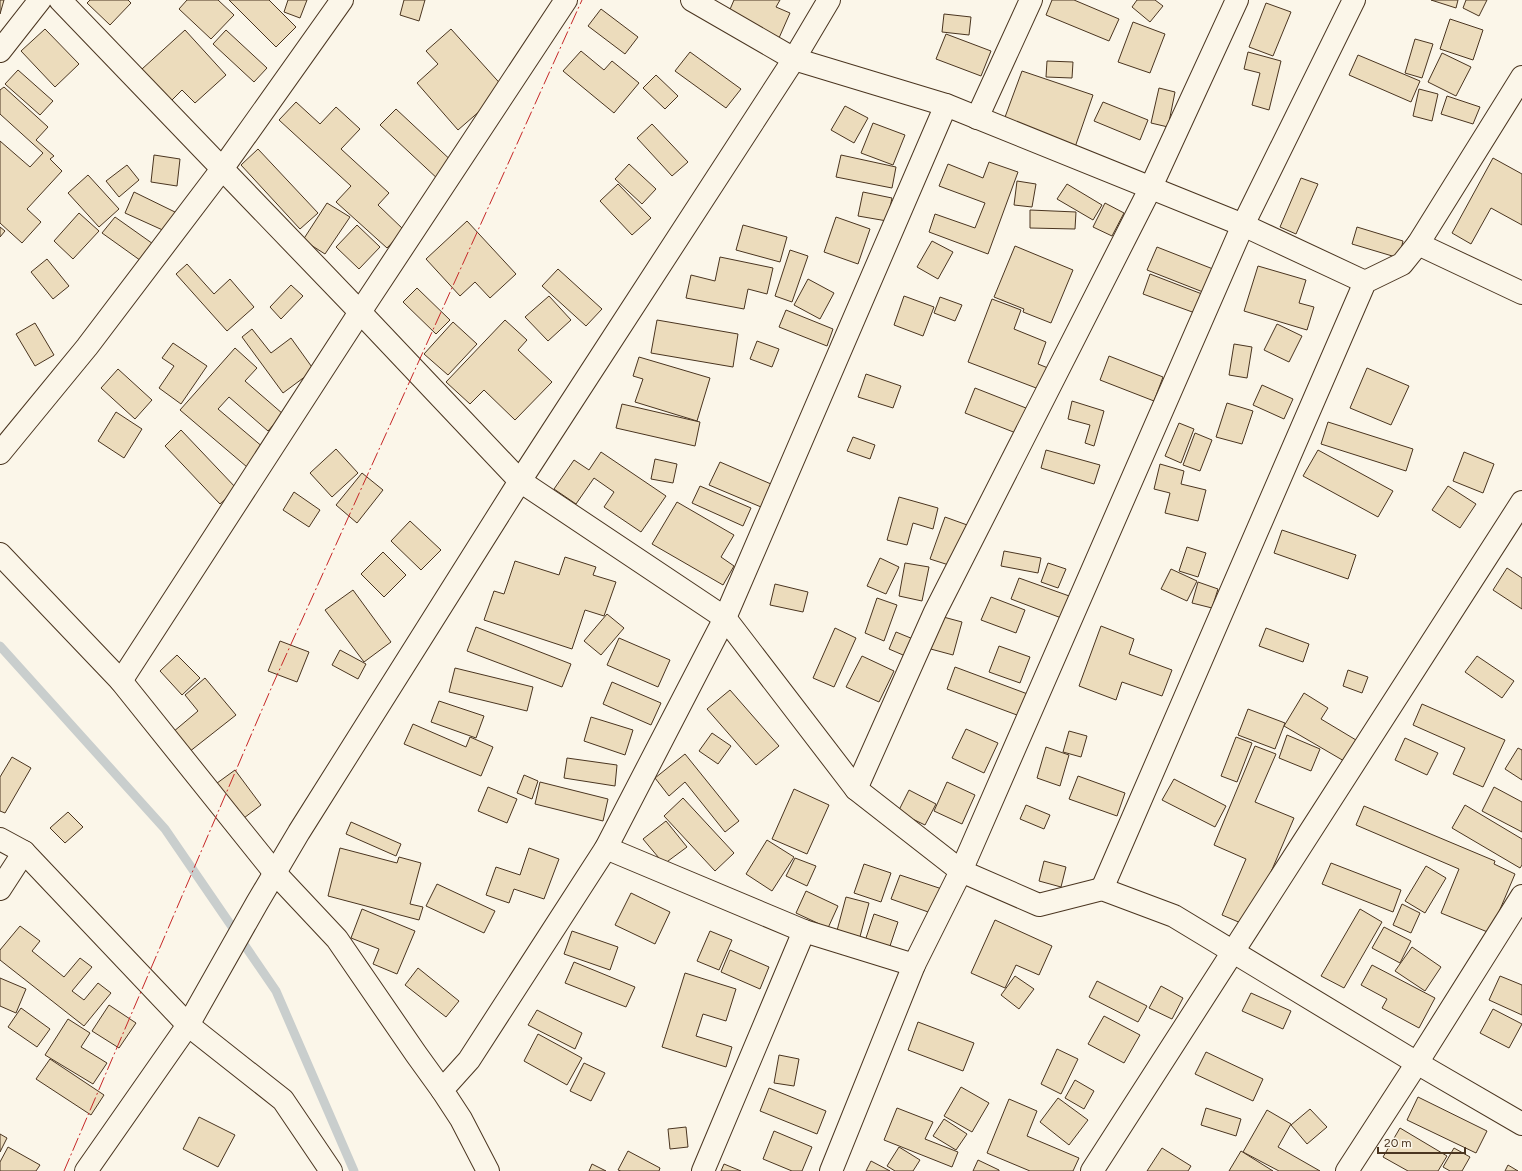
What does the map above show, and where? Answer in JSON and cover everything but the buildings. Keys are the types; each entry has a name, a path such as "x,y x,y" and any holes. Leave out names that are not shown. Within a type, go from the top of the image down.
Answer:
{"street":[{"path":"0,51 40,0"},
{"path":"60,0 520,481 725,618 856,789 961,871 1039,905 1102,889 1174,916 1417,1063 1522,1124"},
{"path":"0,453 87,346 222,169 342,0"},
{"path":"121,681 360,312 566,0"},
{"path":"692,0 794,59 946,105 1150,189 1243,225 1365,282"},
{"path":"86,1171 188,1025 299,832 520,481 794,59 829,0"},
{"path":"977,118 1031,0"},
{"path":"856,789 934,612 1150,189 1237,0"},
{"path":"832,1171 914,965 961,871 1243,225 1354,0"},
{"path":"1102,889 1365,282 1402,264 1418,244 1522,77"},
{"path":"442,1090 469,1060 606,848 725,618 946,105"},
{"path":"1418,244 1522,293"},
{"path":"1092,1171 1522,502"},
{"path":"0,554 121,681 275,873 337,939 461,1119 488,1171"},
{"path":"0,839 24,852 188,1025 283,1100 331,1171"},
{"path":"606,848 804,931 914,965"},
{"path":"0,889 24,852"},
{"path":"1347,1171 1522,896"},
{"path":"703,1171 804,931"}],"waterway":[{"path":"0,646 165,829 276,991 354,1171"}],"power":[{"path":"64,1171 273,684 582,0"}]}
